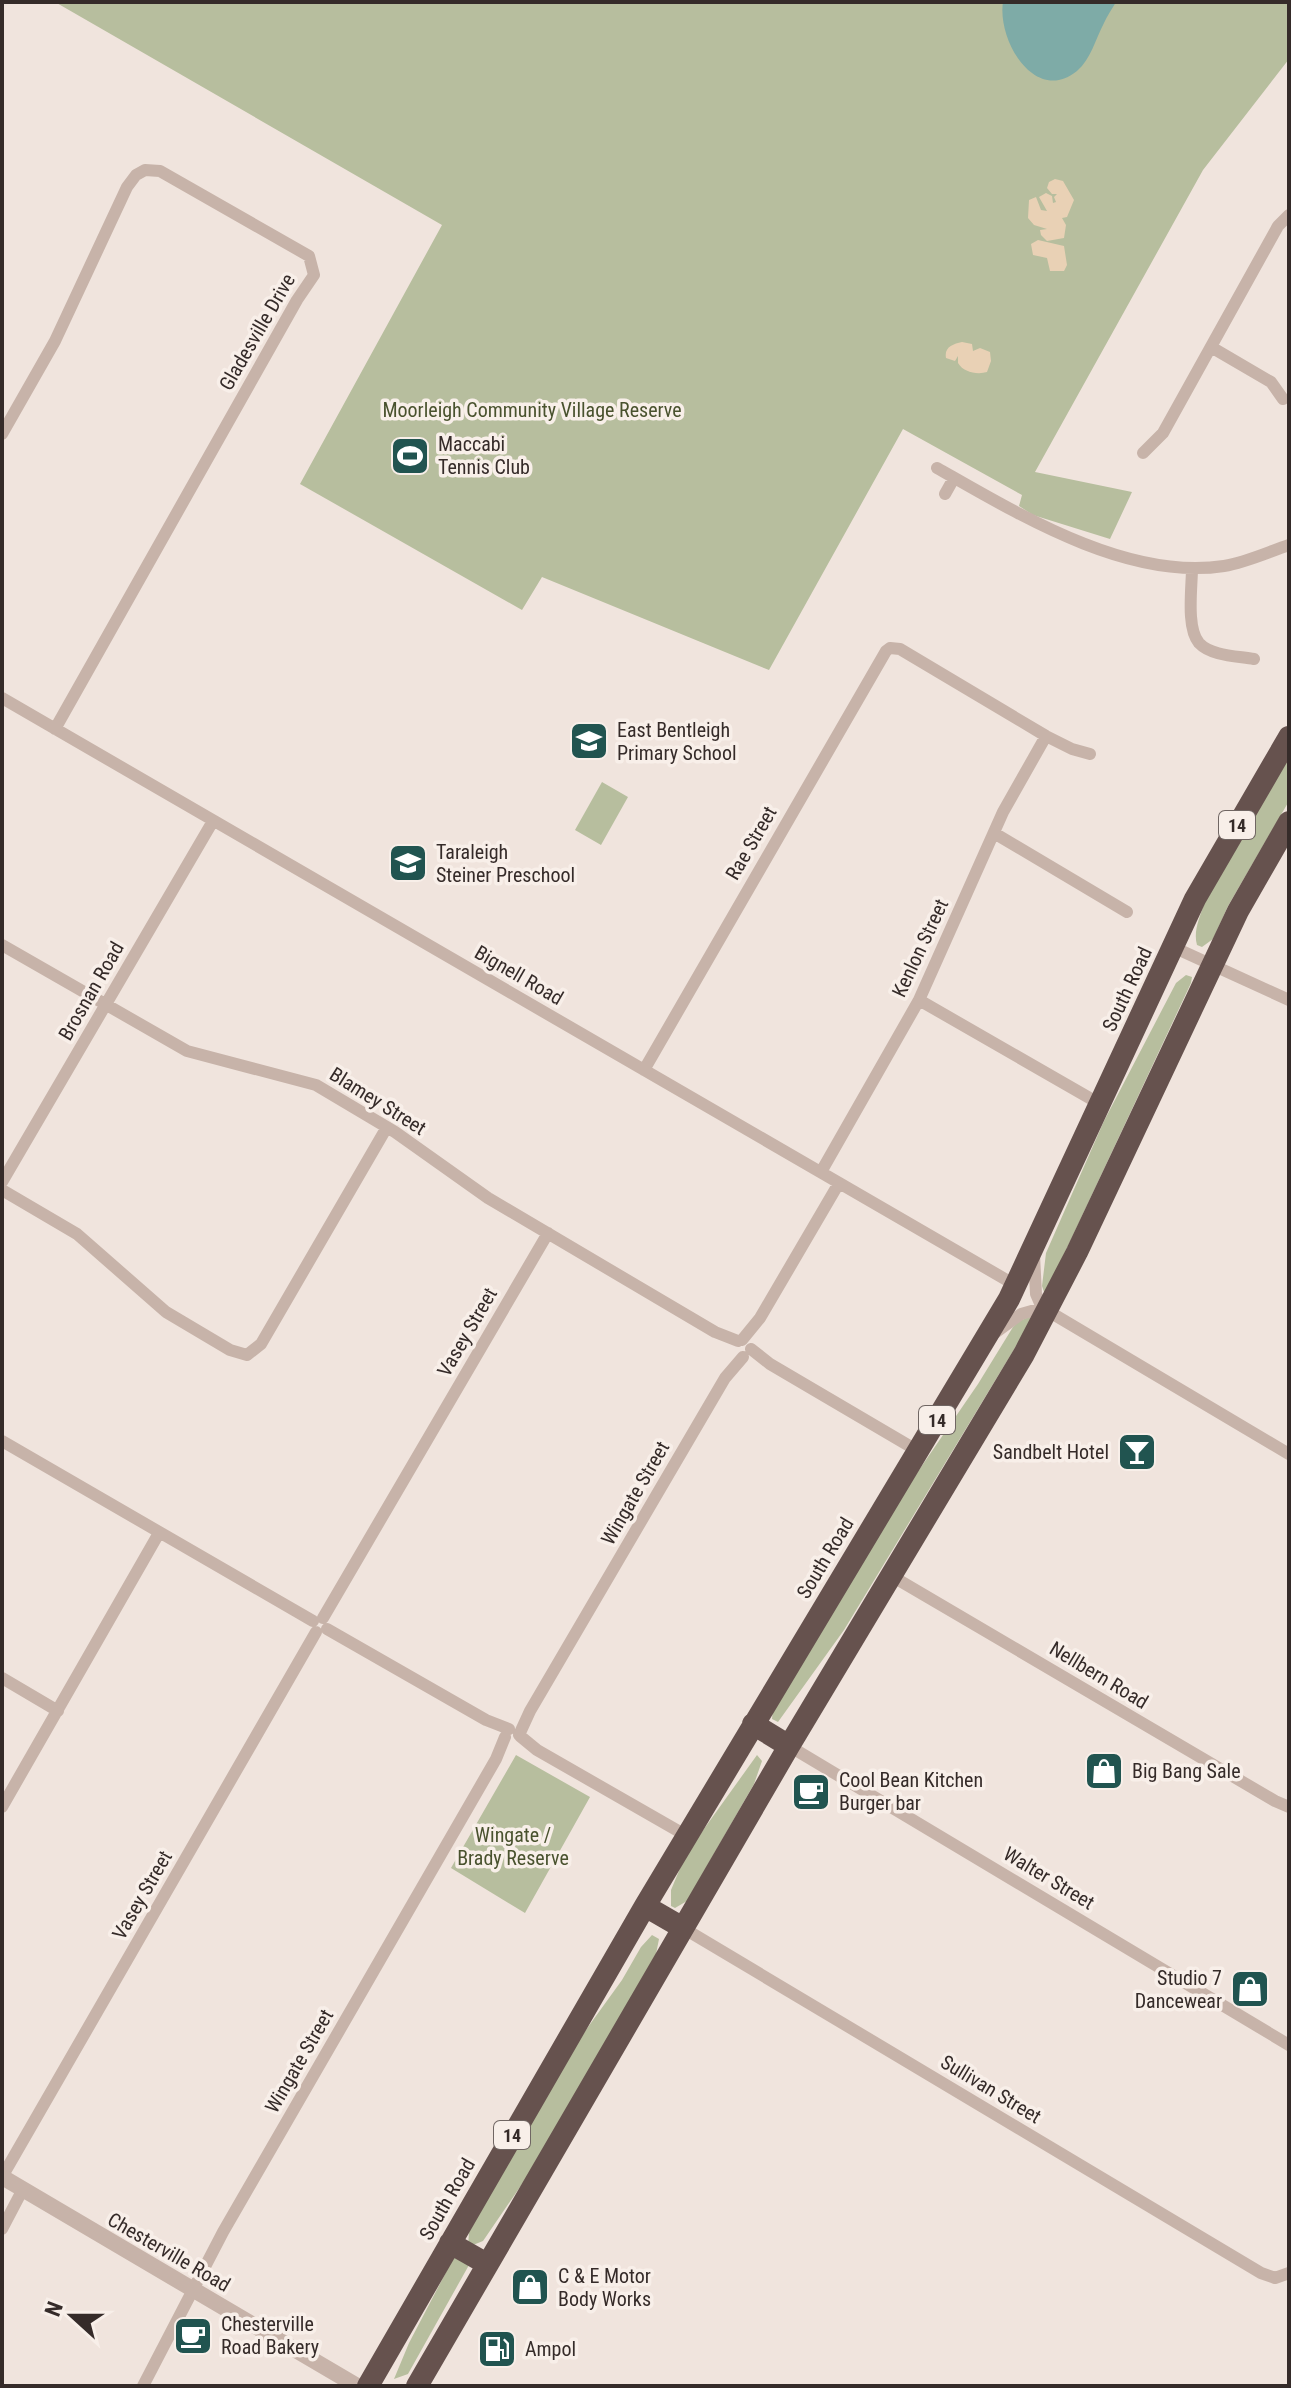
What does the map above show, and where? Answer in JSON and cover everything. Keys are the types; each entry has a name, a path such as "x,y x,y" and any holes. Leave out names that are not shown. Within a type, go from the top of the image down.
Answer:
{"highway":[{"name":"South Road","path":"368,2386 645,1906 1017,1286 1200,890 1289,737"},
{"name":"14","path":"417,2386 1045,1309 1238,911 1289,822"},
{"path":"753,1724 789,1746"},
{"path":"645,1906 683,1928"},
{"path":"450,2243 487,2264"}],"street":[{"name":"Gladesville Drive","path":"2,434 55,341 121,197 136,175 152,168 160,171 309,256 314,275 55,729"},
{"path":"1143,453 1163,433 1278,226 1289,215"},
{"path":"1211,347 1271,382 1283,399"},
{"path":"937,468 1031,522 1143,564 1192,568 1234,564 1289,545"},
{"path":"945,494 954,478"},
{"path":"1192,568 1191,623 1199,643 1220,653 1254,659"},
{"name":"Rae Street","path":"644,1070 882,654 890,648 900,649 1046,736"},
{"name":"Bignell Road","path":"2,698 1017,1286"},
{"path":"1046,736 1090,754"},
{"name":"Kenlon Street","path":"821,1172 919,1000 994,833 1046,736"},
{"name":"Brosnan Road","path":"2,1182 213,821"},
{"path":"994,833 1127,912"},
{"name":"Blamey Street","path":"2,945 187,1051 316,1085 387,1127 488,1198 918,1451"},
{"path":"1173,947 1289,1000"},
{"path":"919,1000 1100,1104"},
{"path":"2,1190 77,1234 166,1312 237,1353 247,1355 261,1344 387,1127"},
{"name":"Wingate Street","path":"143,2386 223,2232 496,1759 530,1711 839,1183"},
{"name":"Vasey Street","path":"2,2177 548,1233"},
{"path":"1033,1250 1035,1289 1045,1309 1289,1454"},
{"path":"986,1340 1021,1314 1045,1309"},
{"path":"2,1441 687,1836"},
{"path":"2,1807 159,1533"},
{"name":"Nellbern Road","path":"890,1575 1289,1807"},
{"path":"2,1678 58,1711"},
{"name":"Walter Street","path":"789,1746 1289,2045"},
{"name":"Sullivan Street","path":"683,1928 1261,2273 1285,2275"},
{"name":"Chesterville Road","path":"2,2177 357,2386"},
{"path":"2,2229 23,2189"}],"green space":[{"name":"Moorleigh Community Village Reserve","path":"55,2 1289,2 1289,59 1203,170 1035,472 1132,492 1110,539 1033,515 1019,506 1022,495 903,429 769,670 542,577 522,610 300,484 442,225"},
{"path":"1289,757 1289,801 1228,906 1213,939 1202,947 1197,945 1196,929 1204,904"},
{"path":"602,782 628,797 601,845 575,830"},
{"path":"1186,975 1192,977 1191,983 1045,1295 1042,1286 1046,1253 1104,1121 1176,983"},
{"path":"1029,1317 1033,1318 844,1630 778,1722 772,1719 773,1708 895,1505 1013,1327"},
{"name":"Wingate / Brady Reserve","path":"516,1755 590,1797 525,1913 451,1868"},
{"path":"757,1755 762,1761 754,1784 687,1901 675,1908 671,1906 671,1890 686,1854"},
{"path":"652,1935 659,1939 656,1954 533,2168 483,2241 468,2247 469,2232 575,2045"},
{"path":"455,2255 469,2265 408,2374 394,2379 409,2343"}],"sand":[{"path":"1055,179 1063,181 1074,200 1067,217 1062,218 1066,225 1064,238 1047,241 1040,230 1047,229 1034,225 1028,218 1029,200 1036,197 1041,210 1047,211 1039,197 1046,193 1052,196 1053,203 1056,202 1054,197 1057,194 1052,194 1047,188 1049,182"},
{"path":"1038,240 1064,246 1067,265 1064,271 1050,271 1047,258 1033,255 1031,244"},
{"path":"962,342 972,344 973,351 980,348 990,352 987,372 967,371 958,363 958,356 955,361 946,358 952,345"}],"water":[{"path":"1003,2 1116,2 1082,66 1062,79 1047,80 1022,64 1013,49 1006,34"}],"place":[{"name":"Maccabi Tennis Club","path":"410,456"},
{"name":"East Bentleigh Primary School","path":"589,741"},
{"name":"Taraleigh Steiner Preschool","path":"408,863"},
{"name":"Sandbelt Hotel","path":"1137,1452"},
{"name":"Big Bang Sale","path":"1104,1771"},
{"name":"Cool Bean Kitchen Burger bar","path":"811,1792"},
{"name":"Studio 7 Dancewear","path":"1250,1989"},
{"name":"C & E Motor Body Works","path":"530,2287"},
{"name":"Chesterville Road Bakery","path":"193,2336"},
{"name":"Ampol","path":"497,2349"}]}
